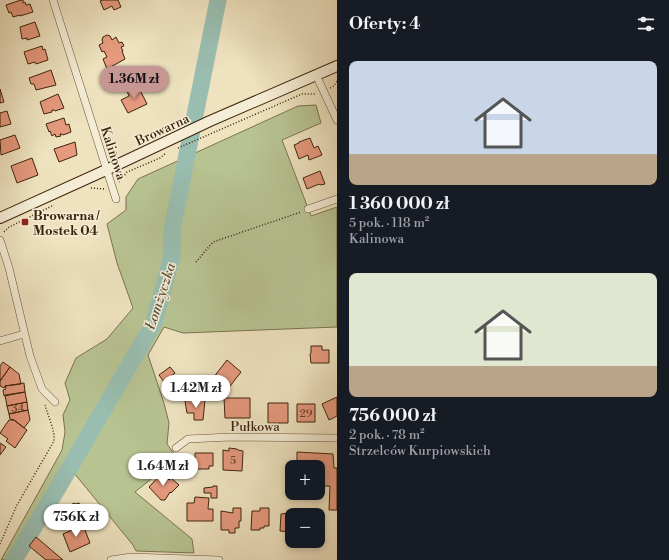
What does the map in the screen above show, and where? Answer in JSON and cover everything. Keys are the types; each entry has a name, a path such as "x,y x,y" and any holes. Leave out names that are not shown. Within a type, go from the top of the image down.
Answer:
{"street":[{"name":"Kalinowa","path":"53,0 116,199"},
{"name":"Browarna","path":"0,218 210,121 337,66"},
{"path":"316,75 337,120"},
{"path":"308,209 337,199"},
{"path":"0,240 9,268 24,334 42,389 55,402"},
{"path":"0,340 24,334"},
{"name":"Pułkowa","path":"176,448 188,439 231,437 337,438"},
{"path":"111,560 131,557 219,560"}],"path":[{"path":"178,148 302,94 318,94 334,86 337,81"},
{"path":"108,154 123,152"},
{"path":"91,188 104,189 120,182 127,172 160,158 167,153"},
{"path":"0,234 6,231 9,227 58,203"},
{"path":"196,262 213,242 308,209"},
{"path":"0,544 17,505 54,441 55,434 48,415 42,389"}],"green space":[{"path":"316,105 321,123 282,140 311,216 337,207 337,327 183,333 164,327 148,355 169,423 167,444 177,458 135,492 192,539 194,553 136,551 133,545 74,473 21,560 1,560 62,450 65,432 63,415 70,400 65,383 76,358 107,339 133,308 117,263 107,224 126,210 126,197 138,179 298,106"}],"building":[{"path":"23,0 23,3 25,2 26,5 30,4 33,12 13,17 11,12 9,13 6,5"},
{"path":"118,0 121,7 114,10 112,6 104,10 100,1"},
{"path":"35,22 40,36 27,40 27,38 22,39 20,27"},
{"path":"107,35 110,36 112,40 116,37 119,43 122,42 124,46 121,47 125,59 107,69 103,59 107,57 104,51 102,52 99,45 103,43 103,37"},
{"path":"42,46 43,50 45,49 48,60 36,64 35,62 28,64 24,52"},
{"path":"51,70 56,85 36,90 34,84 31,84 29,78"},
{"path":"138,86 147,104 128,113 121,100 129,96 127,91"},
{"path":"0,89 4,102 0,103"},
{"path":"58,94 64,108 55,111 52,110 52,112 44,114 40,102"},
{"path":"7,111 11,124 0,127 0,113"},
{"path":"64,118 66,125 69,124 71,132 63,135 60,134 61,136 56,137 55,134 52,136 46,124"},
{"path":"15,135 20,148 1,155 0,140"},
{"path":"310,138 314,148 318,146 322,155 309,160 308,155 299,159 294,145"},
{"path":"75,142 77,155 59,162 54,149"},
{"path":"32,158 38,175 17,183 11,166"},
{"path":"320,171 325,184 319,184 307,189 303,178"},
{"path":"311,346 322,346 322,350 329,350 329,363 311,363"},
{"path":"227,360 241,372 227,390 213,378"},
{"path":"3,362 10,367 0,381 0,366"},
{"path":"10,367 19,374 21,384 5,386 4,388 0,386 0,381"},
{"path":"170,367 175,373 164,382 159,375"},
{"path":"24,383 25,392 4,396 3,390 6,389 5,386"},
{"path":"25,392 27,402 7,406 5,395"},
{"path":"337,397 337,416 329,420 322,404"},
{"path":"224,398 250,398 250,418 225,418"},
{"path":"205,400 203,420 194,420 194,413 187,413 185,401"},
{"path":"27,402 28,410 9,414 7,406"},
{"path":"268,403 288,403 288,423 268,423"},
{"path":"297,404 315,404 315,422 297,422"},
{"path":"28,410 30,420 24,428 14,420 10,419 9,414"},
{"path":"9,420 14,420 27,430 15,448 6,441 8,439 0,433"},
{"path":"0,443 6,447 0,455"},
{"path":"229,448 243,451 242,471 223,470 223,450 229,451"},
{"path":"297,452 333,454 334,468 337,468 337,510 329,510 330,486 325,486 325,460 297,460"},
{"path":"195,453 213,453 213,466 209,466 209,469 195,469"},
{"path":"162,473 169,480 171,478 179,485 171,493 170,492 165,500 161,500 149,487"},
{"path":"217,486 217,498 211,498 211,493 204,493 204,488"},
{"path":"195,497 209,498 208,509 213,509 213,521 187,521 187,503 194,503"},
{"path":"74,503 79,503 85,516 71,522 66,508"},
{"path":"233,508 241,508 241,521 239,521 239,528 235,528 235,533 229,533 229,530 221,530 221,511 233,513"},
{"path":"260,508 269,508 269,526 264,526 264,528 260,528 260,530 251,530 252,511 260,511"},
{"path":"285,513 285,531 280,531 281,514"},
{"path":"83,525 90,543 70,552 63,534"},
{"path":"36,537 63,560 46,560 29,546"}],"waterway":[{"name":"Łomżyczka","path":"14,560 154,323 172,256 172,230 218,0"}],"place":[{"name":"Browarna / Mostek 04","path":"25,222"}]}
